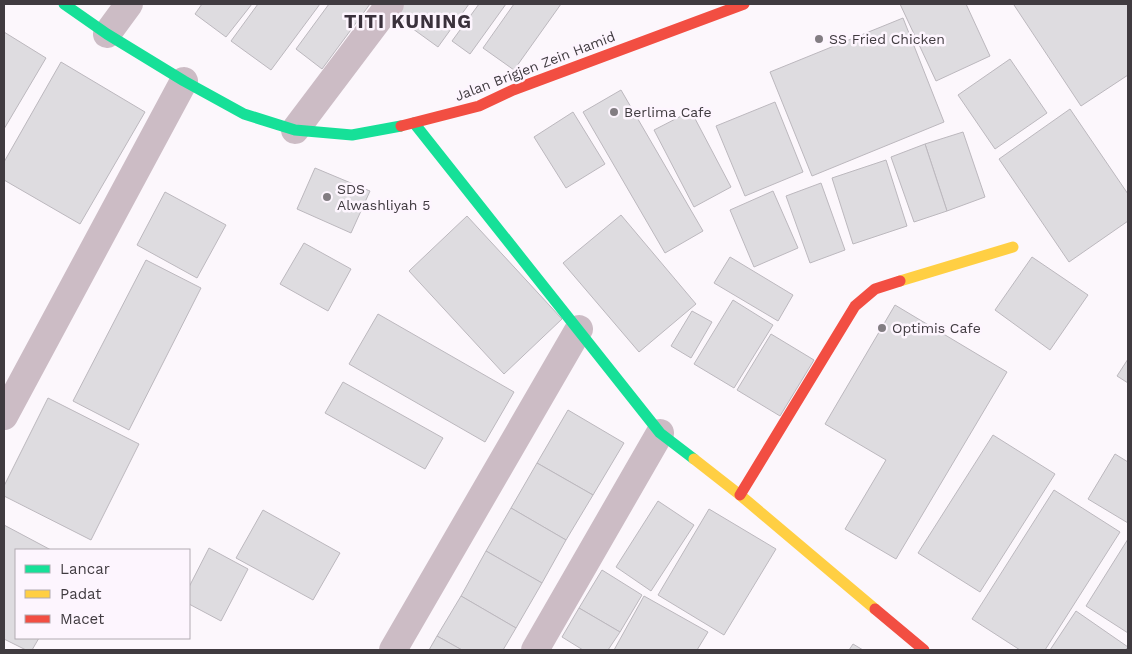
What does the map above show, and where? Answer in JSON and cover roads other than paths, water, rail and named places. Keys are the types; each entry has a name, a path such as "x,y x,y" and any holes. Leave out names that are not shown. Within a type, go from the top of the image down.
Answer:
{"street":[{"name":"Jalan Brigjen Zein Hamid","path":"64,4 107,34 184,81 244,114 295,130 352,135 414,123 479,106 513,90 744,4"},
{"path":"107,34 130,4"},
{"path":"295,130 390,4"},
{"path":"4,416 184,81"},
{"path":"414,123 660,433 740,495 924,650"},
{"path":"740,495 855,306 876,289 1012,248"},
{"path":"394,650 579,329"},
{"path":"535,650 660,433"}],"place":[{"name":"SS Fried Chicken","path":"819,39"},
{"name":"Berlima Cafe","path":"614,112"},
{"name":"SDS Alwashliyah 5","path":"327,197"},
{"name":"Optimis Cafe","path":"882,328"}],"district":[{"name":"TITI KUNING","path":"408,21"}]}
